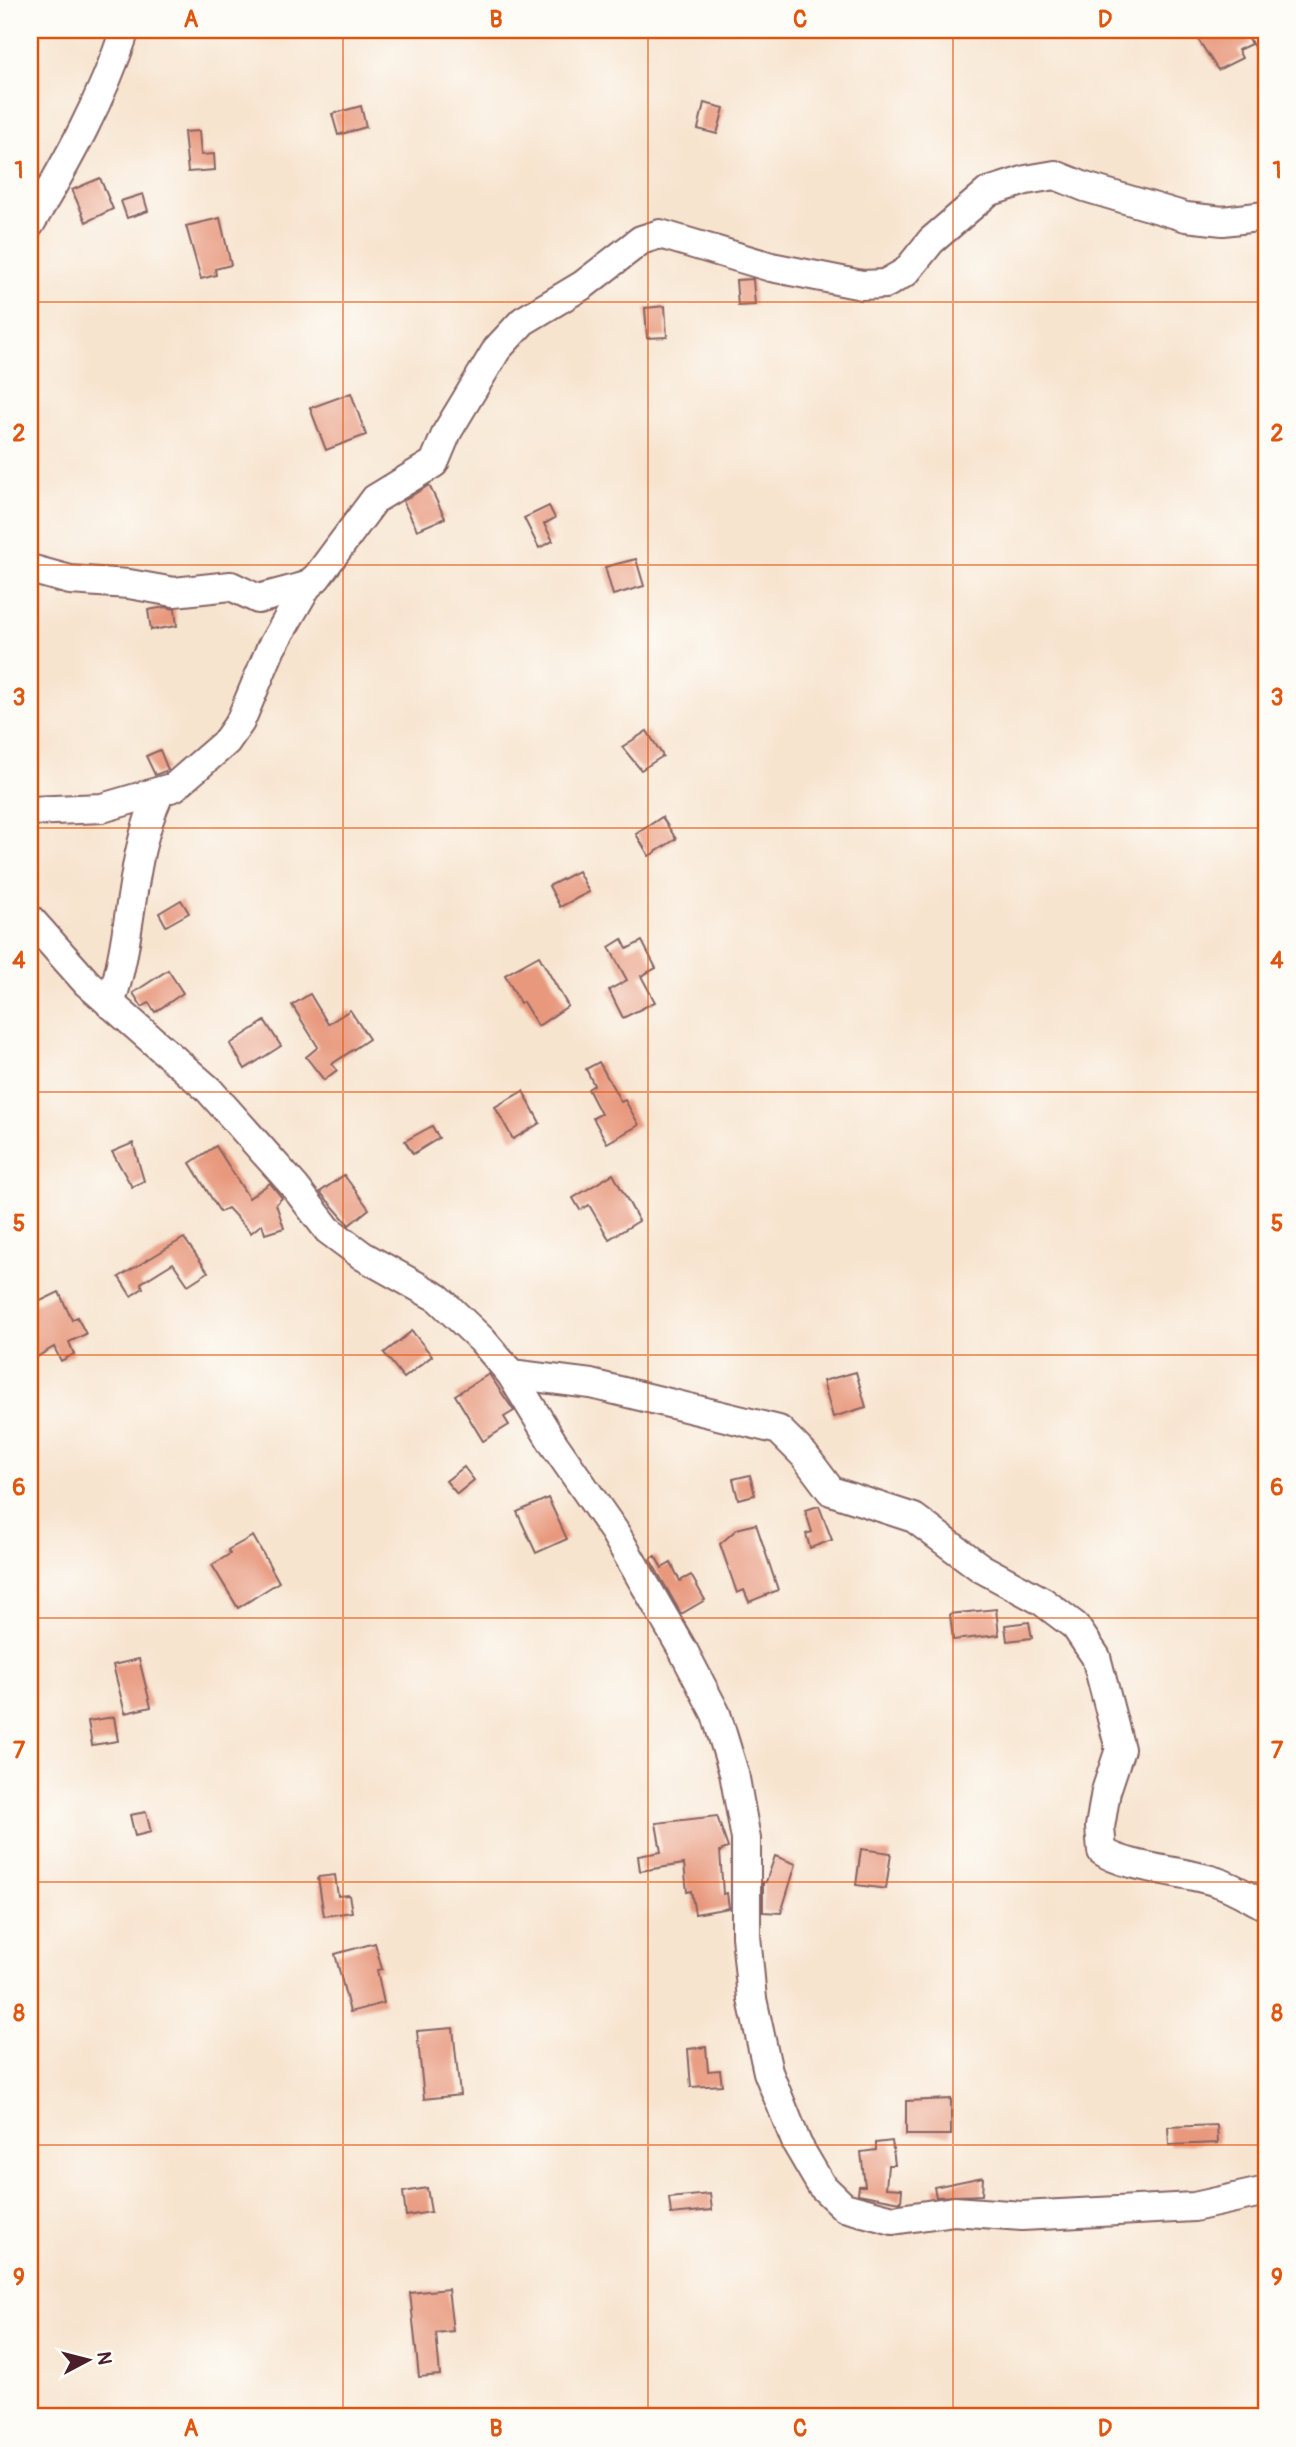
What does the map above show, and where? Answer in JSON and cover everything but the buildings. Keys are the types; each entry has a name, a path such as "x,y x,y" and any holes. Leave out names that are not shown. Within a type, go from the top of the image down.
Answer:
{"street":[{"path":"30,224 69,160 112,71 125,30"},
{"path":"1262,30 1266,38"},
{"path":"30,811 102,808 159,794 174,787 226,742 240,722 271,648 307,586 317,577 375,499 434,463 447,432 497,349 523,321 583,285 641,240 660,234 771,267 862,285 885,284 906,272 930,242 988,192 1026,180 1055,175 1085,187 1186,217 1223,221 1266,216"},
{"path":"30,569 70,580 129,584 174,592 231,586 258,598 307,586"},
{"path":"110,1004 119,977 132,884 145,825 159,794"},
{"path":"30,919 87,984 209,1090 295,1187 328,1230 363,1256 438,1298 482,1340 511,1374 553,1443 614,1531 684,1652 716,1714 734,1773 746,1839 746,1936 752,1999 765,2059 797,2144 821,2185 845,2207 893,2220 954,2211 1022,2216 1169,2209 1194,2207 1266,2191"},
{"path":"511,1374 592,1384 779,1430 804,1455 831,1491 914,1518 981,1568 1042,1601 1075,1626 1096,1657 1111,1710 1120,1749 1100,1828 1102,1851 1117,1862 1139,1863 1218,1882 1266,1906"}]}
